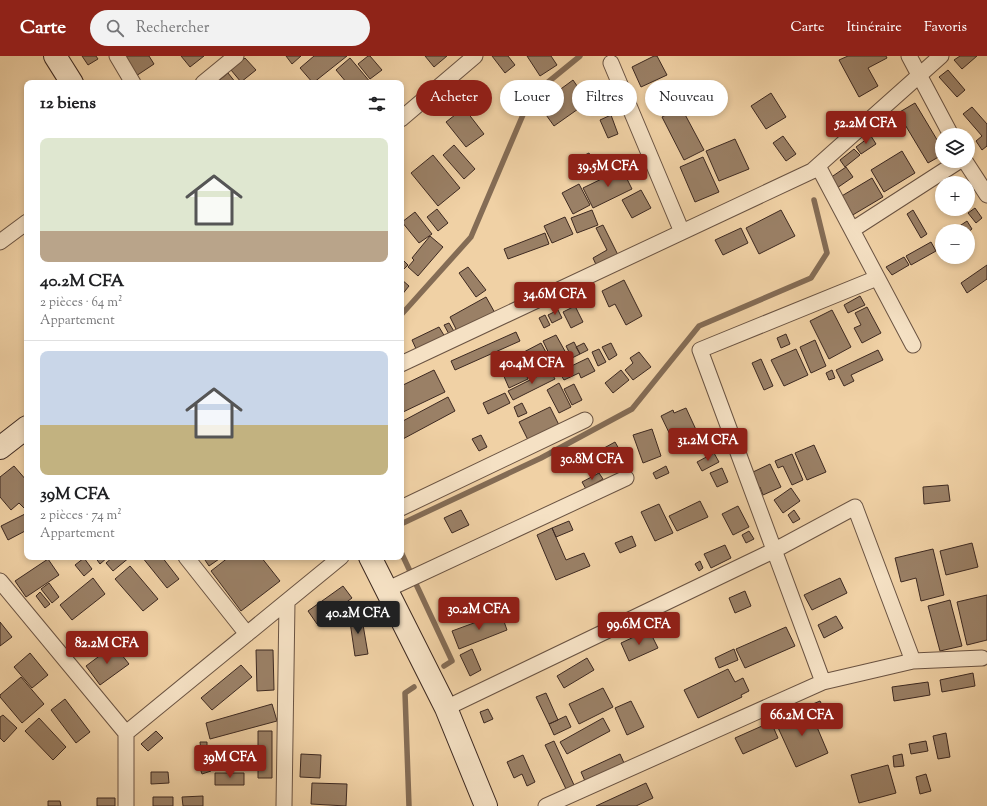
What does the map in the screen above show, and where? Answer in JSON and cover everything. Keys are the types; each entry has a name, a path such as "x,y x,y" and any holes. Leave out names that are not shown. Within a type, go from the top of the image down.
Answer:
{"main road":[{"path":"55,56 70,80"},
{"path":"0,448 24,429"},
{"path":"371,560 446,708 486,806"}],"street":[{"path":"117,56 131,80"},
{"path":"207,80 236,56"},
{"path":"404,116 475,56"},
{"path":"909,56 947,128"},
{"path":"404,363 812,171 941,56"},
{"path":"611,63 682,232"},
{"path":"818,166 913,345"},
{"path":"852,230 948,168"},
{"path":"970,168 987,195"},
{"path":"0,242 24,224"},
{"path":"823,682 700,350 877,278"},
{"path":"404,507 585,420"},
{"path":"386,590 626,478"},
{"path":"446,708 775,550 855,507 913,661"},
{"path":"188,560 247,634"},
{"path":"126,733 337,560"},
{"path":"0,580 126,733 126,806"},
{"path":"284,806 287,602"},
{"path":"546,806 823,682 913,661 982,658"}],"building":[{"path":"82,56 96,56 98,59 88,65"},
{"path":"123,56 149,56 154,64 136,76"},
{"path":"181,56 204,56 190,67"},
{"path":"286,56 301,56 292,64"},
{"path":"314,56 347,56 317,80 310,80 300,68"},
{"path":"370,56 382,70 370,79 358,64"},
{"path":"425,56 447,56 434,67"},
{"path":"492,56 508,56 515,65 505,73"},
{"path":"527,56 551,56 557,65 540,76"},
{"path":"654,56 657,56 667,75 656,80 645,80 645,85 641,87 632,67"},
{"path":"848,56 886,56 887,58 868,68 878,86 859,97 839,60"},
{"path":"960,56 977,56 962,69 954,60"},
{"path":"245,58 256,70 244,80 239,80 231,70"},
{"path":"350,58 368,80 344,80 336,70"},
{"path":"948,70 965,90 957,97 939,77"},
{"path":"228,73 234,80 220,80"},
{"path":"572,81 572,113 554,126 547,116 564,116 564,87"},
{"path":"771,93 786,117 766,129 751,106"},
{"path":"915,103 935,136 935,159 928,163 898,113"},
{"path":"972,107 987,124 987,146 982,150 976,141 982,136 963,114"},
{"path":"454,116 470,116 484,134 466,147 446,122"},
{"path":"611,116 618,134 608,138 600,120"},
{"path":"686,116 704,150 684,160 662,117"},
{"path":"783,136 796,154 786,161 773,143"},
{"path":"871,136 876,144 861,154 856,147"},
{"path":"735,139 749,169 719,181 706,151"},
{"path":"454,145 475,169 464,179 443,155"},
{"path":"854,149 860,155 845,167 840,160"},
{"path":"902,151 915,173 884,192 871,170"},
{"path":"589,153 597,168 578,178 570,162"},
{"path":"433,155 460,188 438,206 411,173"},
{"path":"703,157 719,192 695,202 680,167"},
{"path":"846,167 853,177 837,188 830,178"},
{"path":"622,169 632,189 593,208 583,188"},
{"path":"872,178 883,197 851,216 840,197"},
{"path":"579,184 590,205 573,214 562,193"},
{"path":"641,190 651,208 632,218 622,200"},
{"path":"975,208 982,218 976,223 970,216 975,216"},
{"path":"437,209 448,223 438,231 427,217"},
{"path":"592,210 598,225 577,233 571,218"},
{"path":"781,210 795,236 759,254 746,228"},
{"path":"913,210 927,234 921,238 907,214"},
{"path":"415,212 432,234 419,243 404,224 404,220"},
{"path":"565,217 573,234 552,243 544,226"},
{"path":"603,225 620,259 598,269 593,258 607,250 596,228"},
{"path":"741,228 748,243 723,255 715,240"},
{"path":"545,233 549,244 508,259 504,249"},
{"path":"430,236 443,247 418,276 408,267 414,260 412,258"},
{"path":"931,242 935,249 935,252 911,265 906,256"},
{"path":"904,257 909,265 892,275 886,267"},
{"path":"404,261 408,265 404,269"},
{"path":"987,265 987,279 967,293 961,283"},
{"path":"468,267 486,290 476,297 459,273"},
{"path":"624,280 642,316 626,325 615,304 609,307 602,291"},
{"path":"404,282 409,286 404,292"},
{"path":"860,296 865,305 848,313 844,305"},
{"path":"486,297 495,313 458,333 450,317"},
{"path":"575,306 583,322 571,328 563,312"},
{"path":"867,307 881,333 862,343 854,328 861,325 855,313"},
{"path":"558,310 562,318 552,323 548,315"},
{"path":"832,310 851,347 829,359 810,321"},
{"path":"545,315 550,325 544,328 539,318"},
{"path":"449,323 455,333 450,336 444,325"},
{"path":"439,327 445,337 417,351 412,340"},
{"path":"516,332 520,341 455,370 451,361"},
{"path":"786,334 790,344 781,348 777,338"},
{"path":"556,335 566,353 552,360 543,341"},
{"path":"815,340 826,366 811,373 800,347"},
{"path":"574,342 580,354 572,358 566,346"},
{"path":"541,343 554,367 534,377 522,353"},
{"path":"584,343 588,350 580,354 576,347"},
{"path":"611,343 617,355 609,360 602,347"},
{"path":"599,349 606,362 598,366 592,352"},
{"path":"796,349 808,375 784,386 771,360"},
{"path":"878,350 883,360 851,375 854,381 844,386 836,370"},
{"path":"639,352 651,367 633,380 625,370 633,363 630,358"},
{"path":"518,356 528,379 509,388 499,365"},
{"path":"588,358 595,371 581,378 579,373 564,380 559,372"},
{"path":"761,359 773,386 764,390 752,363"},
{"path":"434,370 445,392 404,412 404,385"},
{"path":"550,370 555,379 513,400 508,391"},
{"path":"621,370 629,380 613,393 605,383"},
{"path":"832,370 835,378 829,380 826,373"},
{"path":"559,383 571,407 559,413 547,390"},
{"path":"574,384 582,400 572,405 564,389"},
{"path":"505,393 510,403 488,414 483,403"},
{"path":"448,397 455,411 404,438 404,420"},
{"path":"522,403 527,413 518,417 514,407"},
{"path":"550,407 559,425 528,440 519,422"},
{"path":"686,408 698,434 675,445 661,416 673,410 674,413"},
{"path":"652,429 661,456 643,463 633,435"},
{"path":"481,435 487,447 479,451 472,439"},
{"path":"615,442 623,456 592,473 584,459"},
{"path":"814,445 826,472 807,480 795,453"},
{"path":"714,453 719,462 702,471 697,462"},
{"path":"792,454 803,480 792,485 783,466 778,468 775,461"},
{"path":"770,464 781,487 763,495 760,487 756,489 752,480 756,479 753,472"},
{"path":"14,466 24,478 24,508 19,503 11,510 0,497 0,477"},
{"path":"666,466 669,473 656,479 653,473"},
{"path":"722,468 728,482 717,487 710,473"},
{"path":"599,473 603,479 586,489 582,482"},
{"path":"948,485 950,501 924,504 923,487"},
{"path":"791,488 800,501 783,513 774,500"},
{"path":"700,501 708,517 677,531 669,516"},
{"path":"659,504 673,533 655,541 641,512"},
{"path":"738,506 749,527 733,535 722,514"},
{"path":"461,510 469,525 452,533 444,518"},
{"path":"794,510 800,519 793,523 788,515"},
{"path":"24,514 24,532 8,540 1,526"},
{"path":"569,521 573,530 556,537 552,528"},
{"path":"552,528 566,560 584,553 590,566 556,580 537,535"},
{"path":"749,531 754,539 746,543 742,535"},
{"path":"632,536 636,546 620,553 615,543"},
{"path":"972,543 978,567 946,575 940,551"},
{"path":"725,545 731,558 711,568 704,554"},
{"path":"933,549 944,595 921,601 916,578 901,582 895,558"},
{"path":"46,560 49,560 59,575 26,597 15,581"},
{"path":"81,560 85,560 92,569 84,576 75,565"},
{"path":"97,560 105,560 100,564"},
{"path":"110,560 126,560 113,571 106,563"},
{"path":"144,560 164,560 179,579 167,588"},
{"path":"205,560 218,560 209,566"},
{"path":"225,560 263,560 280,581 241,611 211,571"},
{"path":"700,561 703,568 699,571 695,564"},
{"path":"130,566 158,599 143,611 115,579"},
{"path":"93,578 105,594 72,620 60,605"},
{"path":"840,578 847,593 812,610 804,595"},
{"path":"49,583 59,597 52,603 41,589"},
{"path":"343,586 352,598 317,624 308,611"},
{"path":"745,591 751,606 735,613 729,598"},
{"path":"40,592 50,604 45,608 36,596"},
{"path":"987,595 987,640 967,645 957,602"},
{"path":"950,600 962,646 940,651 928,606"},
{"path":"361,613 368,654 355,656 349,615"},
{"path":"501,613 507,630 459,649 452,631"},
{"path":"836,616 843,628 824,638 818,625"},
{"path":"0,622 12,637 0,646"},
{"path":"786,627 795,646 745,668 736,649"},
{"path":"649,630 658,648 629,661 621,643"},
{"path":"114,645 129,664 100,685 86,666"},
{"path":"472,649 481,670 470,676 460,655"},
{"path":"734,649 738,660 719,668 715,658"},
{"path":"256,650 273,650 274,690 257,691"},
{"path":"30,653 48,675 32,688 14,667"},
{"path":"587,658 594,670 564,688 557,676"},
{"path":"241,665 252,677 212,710 201,698"},
{"path":"728,669 735,682 743,678 749,691 741,695 742,697 698,718 684,690"},
{"path":"973,673 975,686 942,692 940,680"},
{"path":"21,677 44,704 22,723 0,697 0,695"},
{"path":"928,682 930,695 894,701 892,687"},
{"path":"603,688 613,707 579,724 569,704"},
{"path":"546,693 558,720 549,724 536,697"},
{"path":"65,699 90,732 76,743 51,710"},
{"path":"631,701 644,727 627,735 615,708"},
{"path":"820,701 826,713 813,719 808,706"},
{"path":"272,704 277,721 210,739 206,723"},
{"path":"808,706 828,753 796,767 775,721"},
{"path":"488,709 493,719 484,723 480,712"},
{"path":"3,715 17,728 4,742 0,738 0,717"},
{"path":"566,716 571,727 554,735 549,724"},
{"path":"39,718 66,747 53,760 25,731"},
{"path":"603,718 610,731 567,754 560,742"},
{"path":"771,722 778,738 743,754 735,738"},
{"path":"156,731 163,738 148,751 141,744"},
{"path":"258,731 272,731 272,778 258,778"},
{"path":"946,733 950,757 938,759 933,736"},
{"path":"554,741 574,785 566,789 545,745"},
{"path":"926,741 928,751 911,754 909,744"},
{"path":"200,742 207,742 207,750 201,751"},
{"path":"205,754 211,771 202,774 196,757"},
{"path":"301,754 321,755 320,778 300,777"},
{"path":"620,754 624,763 585,781 581,772"},
{"path":"902,754 904,766 894,767 893,756"},
{"path":"523,755 535,782 527,786 522,774 514,778 507,762"},
{"path":"888,765 896,793 859,803 851,775"},
{"path":"151,772 168,772 169,783 151,784"},
{"path":"215,773 244,773 244,785 215,785"},
{"path":"926,774 931,791 920,794 916,777"},
{"path":"312,783 347,784 346,806 311,804"},
{"path":"646,783 653,798 636,806 596,806"},
{"path":"203,796 203,806 183,806 182,797"},
{"path":"153,797 173,797 173,806 153,806"},
{"path":"97,798 115,798 115,806 97,806"},
{"path":"48,801 60,801 61,806 48,806"}],"waterway":[{"path":"404,312 471,237 531,96 580,56"},
{"path":"404,523 541,458 632,409 699,326 811,278 827,253 814,200"},
{"path":"404,558 452,661 444,666"},
{"path":"409,806 405,693 414,687"}]}
